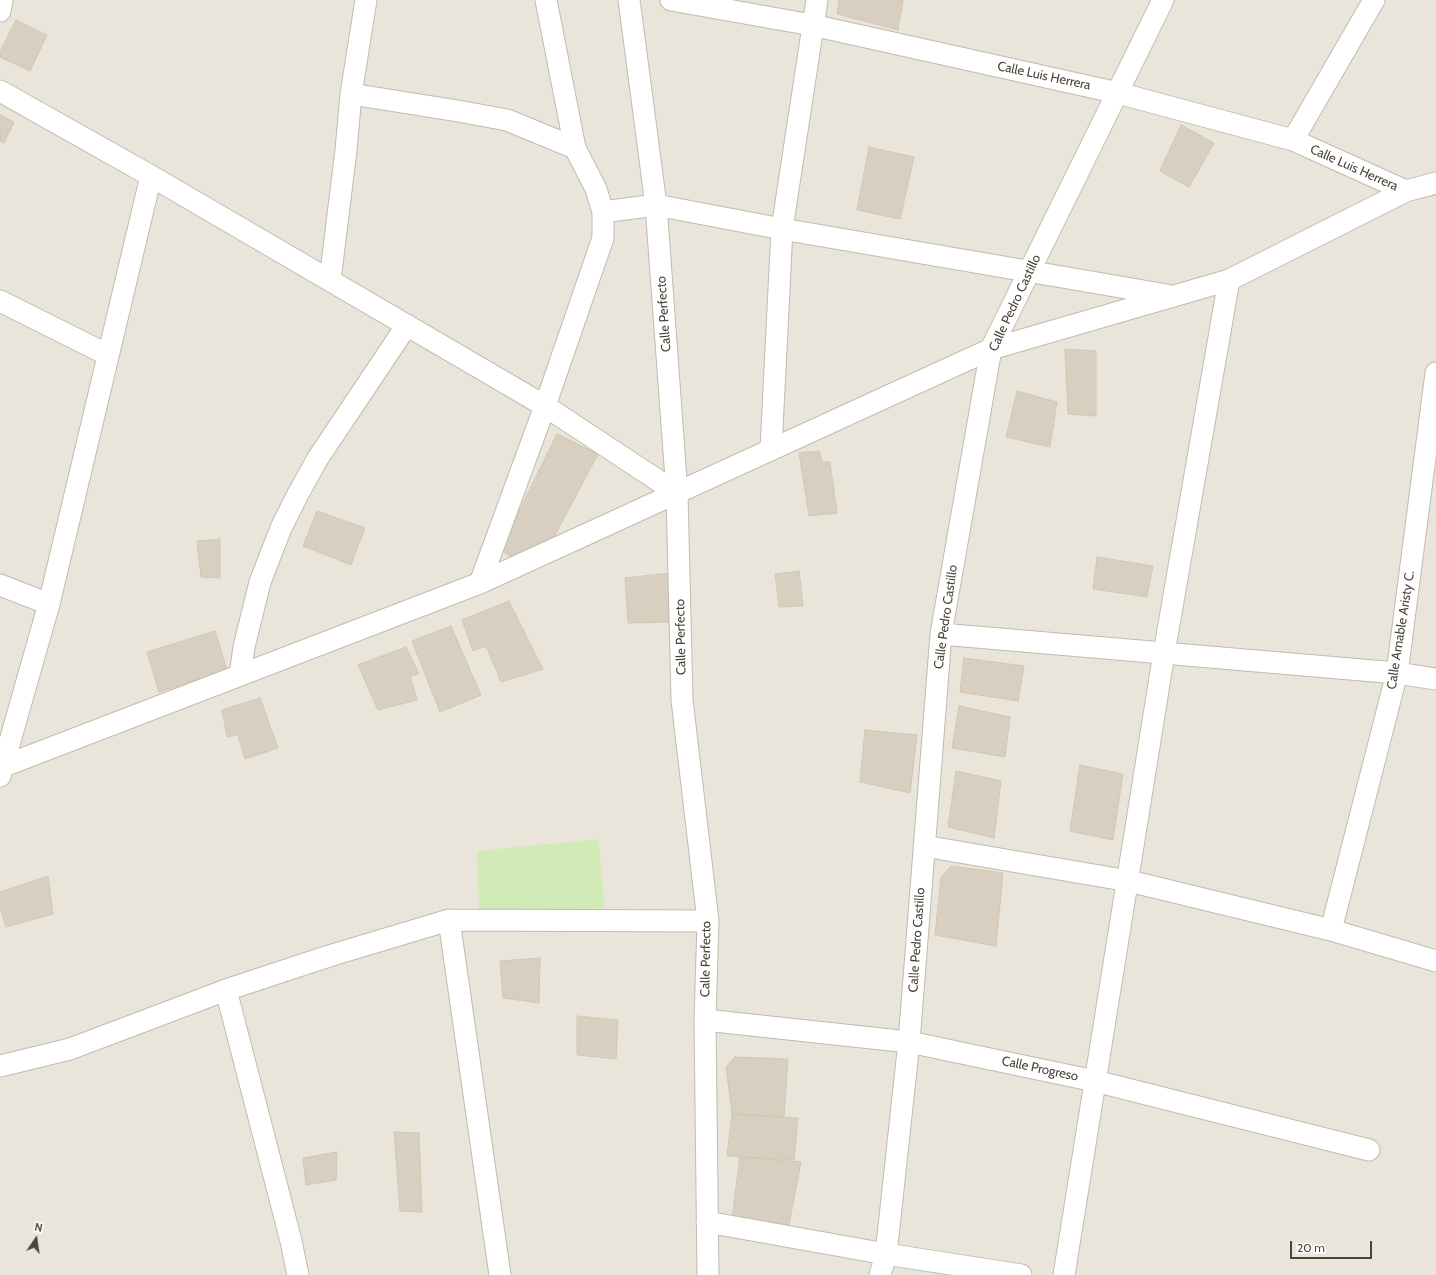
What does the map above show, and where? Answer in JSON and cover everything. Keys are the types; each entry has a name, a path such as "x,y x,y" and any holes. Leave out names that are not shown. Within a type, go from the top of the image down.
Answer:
{"street":[{"path":"0,11 2,0"},
{"path":"330,280 346,150 351,94 366,0"},
{"path":"480,583 545,406 602,238 603,212 596,189 576,148 546,0"},
{"name":"Calle Perfecto","path":"629,0 656,205 677,493 682,700 708,921 705,1020 706,1222 708,1275"},
{"name":"Calle Luis Herrera","path":"671,0 812,25 1118,93 1293,140 1406,191"},
{"path":"771,449 782,229 817,0"},
{"name":"Calle Pedro Castillo","path":"880,1275 886,1254 909,1042 941,634 991,349 1163,0"},
{"path":"1293,140 1374,0"},
{"path":"0,91 151,176 545,406 677,493"},
{"path":"351,94 507,120 576,148"},
{"path":"2,772 49,604 151,176"},
{"path":"2,772 240,675 480,583 991,349 1229,280 1406,191 1436,183"},
{"path":"603,212 656,205 1029,273 1173,296"},
{"path":"1064,1275 1129,881 1164,653 1229,280"},
{"path":"0,301 108,356"},
{"path":"240,675 244,647 258,589 281,528 318,458 407,326"},
{"name":"Calle Amable Aristy C.","path":"1331,930 1396,673 1436,373"},
{"path":"0,585 49,604"},
{"path":"941,634 1396,673 1436,679"},
{"path":"924,846 1129,881 1331,930 1436,961"},
{"path":"0,1066 70,1049 226,990 329,956 448,920 708,921"},
{"path":"448,920 500,1275"},
{"path":"226,990 289,1233 298,1275"},
{"name":"Calle Progreso","path":"705,1020 909,1042 1095,1081 1369,1150"},
{"path":"706,1222 886,1254 1021,1275"}],"shaded area":[{"path":"0,0 1436,0 1436,1275 0,1275"}],"green space":[{"path":"599,839 604,908 479,918 477,851"}],"building":[{"path":"839,0 903,0 898,30 837,14"},
{"path":"16,20 47,35 30,71 0,57 0,52"},
{"path":"0,115 14,122 4,143 0,141"},
{"path":"1181,125 1214,143 1189,187 1160,171"},
{"path":"869,147 914,157 900,219 857,210"},
{"path":"1065,349 1096,351 1096,416 1068,414"},
{"path":"1017,391 1057,402 1050,447 1006,437"},
{"path":"557,434 598,454 554,537 510,556 500,550"},
{"path":"819,451 822,462 830,462 837,513 809,516 799,453"},
{"path":"317,511 365,528 351,565 303,546"},
{"path":"220,539 220,578 201,577 197,541"},
{"path":"1097,557 1153,566 1147,597 1093,589"},
{"path":"799,571 803,606 779,607 775,574"},
{"path":"670,573 670,622 628,623 625,578"},
{"path":"509,601 543,669 501,682 486,646 473,651 462,620"},
{"path":"451,626 481,695 440,712 412,641"},
{"path":"215,631 227,670 159,692 147,652"},
{"path":"406,647 419,674 410,676 417,700 378,710 358,665"},
{"path":"964,658 1024,666 1018,701 960,692"},
{"path":"260,698 278,748 245,759 238,735 227,737 222,710"},
{"path":"959,706 1010,717 1005,757 952,748"},
{"path":"865,730 917,735 910,793 860,782"},
{"path":"1080,765 1123,774 1113,840 1070,831"},
{"path":"956,771 1001,781 994,838 948,827"},
{"path":"951,866 1003,873 996,946 935,935 941,877"},
{"path":"48,876 53,914 6,927 0,908 0,892"},
{"path":"540,958 539,1003 503,998 500,961"},
{"path":"577,1016 618,1020 616,1059 577,1055"},
{"path":"735,1057 788,1059 784,1117 732,1114 726,1067"},
{"path":"732,1114 798,1118 794,1160 727,1156"},
{"path":"394,1132 419,1133 422,1212 400,1211"},
{"path":"337,1152 336,1180 306,1185 303,1158"},
{"path":"740,1157 801,1162 787,1235 731,1226"}]}
